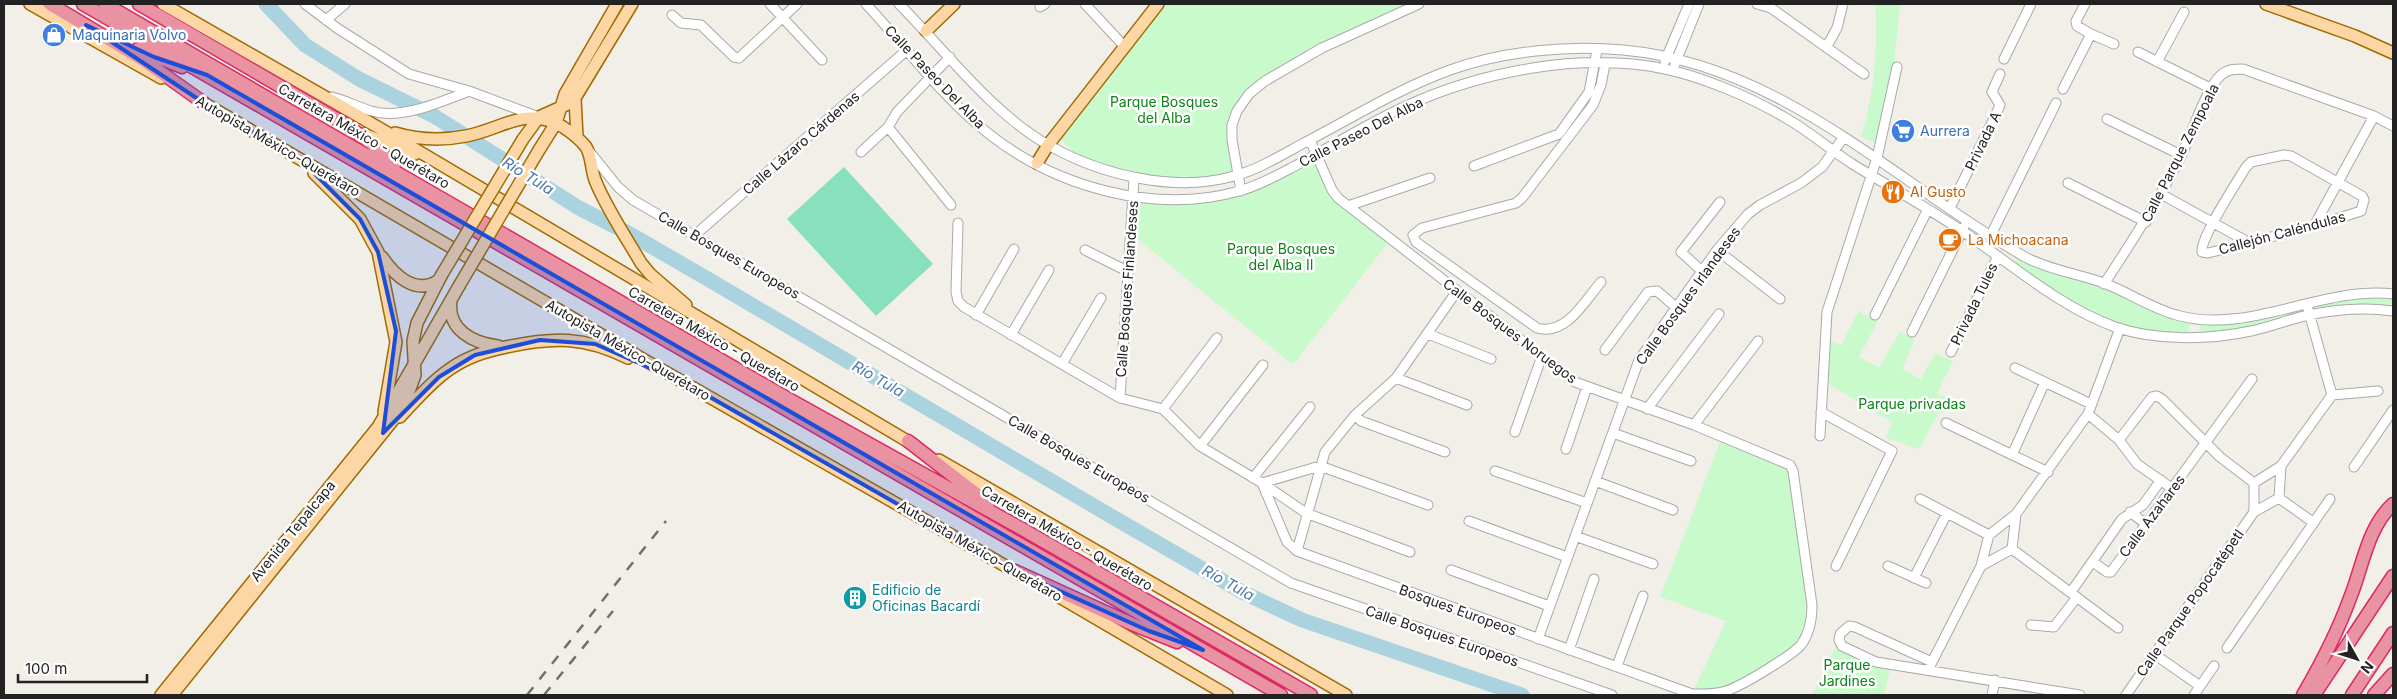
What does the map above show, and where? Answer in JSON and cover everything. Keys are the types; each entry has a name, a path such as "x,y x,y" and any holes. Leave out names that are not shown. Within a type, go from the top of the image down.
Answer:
{"highway":[{"path":"50,4 142,59 204,103"},
{"name":"Carretera México - Querétaro","path":"83,4 1281,695"},
{"name":"Carretera México - Querétaro","path":"105,4 792,401 1024,530 1311,695"},
{"path":"139,4 349,127 371,144 402,175"},
{"path":"86,25 160,59 206,75"},
{"path":"908,441 1024,530"},
{"path":"2303,695 2320,664 2350,599 2372,533 2382,516 2393,504"},
{"path":"1015,571 1132,624 1203,650"},
{"path":"2314,695 2393,576"},
{"path":"2352,695 2393,633"},
{"path":"2374,695 2393,674"}],"main road":[{"name":"Autopista México-Querétaro","path":"30,4 1227,695"},
{"path":"163,4 381,129 710,326 1346,695"},
{"path":"556,123 565,94 617,4"},
{"path":"301,160 354,212 389,267 408,283 426,286 440,278 523,139 540,117 562,107 575,98 632,4"},
{"path":"926,31 954,4"},
{"path":"1037,163 1048,145 1158,4"},
{"path":"2266,4 2294,9 2393,53"},
{"path":"575,98 577,137"},
{"path":"381,129 416,139 442,140 495,128 532,116 556,123 577,137 587,149 597,184 638,257 650,274 710,326"},
{"name":"Avenida Tepalcapa","path":"161,695 378,427 556,123"},
{"path":"349,127 394,148 433,160"},
{"path":"378,252 396,342 384,416"},
{"name":"Avenida Tepalcapa","path":"172,695 385,431 410,389 415,375 415,329 421,313 440,278"},
{"path":"452,299 452,316 463,334 482,343 507,346"},
{"path":"385,431 430,385 449,370 475,355 507,346 554,339 582,341 607,348 657,373 687,384"}],"street":[{"path":"306,4 326,20 409,74 435,84 469,91 540,117"},
{"path":"326,20 345,4"},
{"path":"770,4 822,60"},
{"path":"672,15 681,23 701,25 734,57 739,58 798,4"},
{"name":"Calle Paseo Del Alba","path":"899,4 1003,110 1048,145 1092,166 1134,179 1206,182 1237,176 1402,91 1453,69 1530,53 1623,50 1672,58 1738,77 1793,104 2030,260 2104,284 2176,315 2195,319 2233,320 2307,303 2379,292 2393,294"},
{"path":"1086,4 1124,46"},
{"path":"1240,191 1232,140 1232,125 1237,111 1249,94 1265,81 1322,48 1419,4"},
{"path":"1672,71 1672,58 1689,4"},
{"path":"1662,68 1672,58 1699,4"},
{"path":"1757,4 1772,6 1864,74"},
{"path":"1827,46 1837,28 1843,4"},
{"path":"2004,59 2031,4"},
{"path":"2085,4 2076,21 2077,26 2114,44"},
{"name":"Calle Paseo Del Alba","path":"869,5 930,77 991,135 1037,163 1086,186 1132,197 1198,198 1240,191 1317,154 1405,107 1468,81 1520,70 1619,63 1672,71 1731,91 1785,117 1834,152 1962,231 2062,302 2120,328 2150,335 2189,336 2256,330 2309,315 2367,307 2392,310"},
{"path":"2156,62 2184,12"},
{"path":"2063,89 2091,34"},
{"name":"Calle Lázaro Cárdenas","path":"695,235 907,50"},
{"path":"1597,50 1601,85 1593,105 1522,198 1516,203 1422,228 1413,235 1416,242 1488,294 1537,328 1547,331 1559,328 1569,320 1601,282"},
{"path":"2138,52 2212,89"},
{"path":"861,152 888,127 897,112 950,57"},
{"path":"1474,166 1559,134 1589,92 1600,64"},
{"path":"1820,436 1827,312 1877,158 1897,67"},
{"name":"Calle Parque Zempoala","path":"2104,284 2146,222 2181,155 2212,89 2221,75 2232,69 2243,69 2374,116 2393,126"},
{"name":"Privada A","path":"1950,208 1998,110 1998,101 1992,92 2000,74"},
{"path":"324,96 346,101 370,111 396,114 469,91"},
{"path":"1991,235 2056,103"},
{"path":"2314,226 2374,116"},
{"path":"2107,119 2181,155"},
{"path":"888,127 951,204"},
{"name":"Calle Bosques Irlandeses","path":"1538,639 1639,360 1704,273 1718,250 1748,214 1760,204 1801,184 1822,167 1844,137"},
{"name":"Calle Bosques Noruegos","path":"1310,140 1332,190 1457,292 1574,382 1694,425 1790,465 1794,471 1812,605 1812,619 1808,632 1794,651 1740,684 1726,691 1692,694"},
{"name":"Calle Bosques Europeos","path":"587,149 629,197 1291,583 1612,695"},
{"name":"Callejón Caléndulas","path":"2288,155 2363,198 2361,211 2314,226 2208,253 2202,252 2203,243 2213,223 2251,162 2288,155"},
{"path":"1352,205 1430,178"},
{"name":"Calle Bosques Finlandeses","path":"1120,398 1134,179"},
{"path":"2068,183 2146,222"},
{"path":"2161,194 2248,242"},
{"path":"1704,273 1681,252 1720,202"},
{"path":"1875,315 1926,210"},
{"path":"1912,332 1968,220"},
{"path":"958,223 956,292 958,301 964,307 1120,398 1163,409 1200,446 1258,480 1306,513 1410,552"},
{"path":"976,314 1014,249"},
{"path":"1085,250 1127,271"},
{"path":"1718,250 1780,299"},
{"name":"Privada Tules","path":"1950,352 1998,256"},
{"path":"1011,335 1049,270"},
{"path":"1605,350 1648,292 1657,291 1677,308"},
{"path":"1258,480 1287,542 1297,551 1320,466 1334,439 1355,415 1396,378 1457,292"},
{"path":"1062,364 1101,298"},
{"path":"2307,303 2332,395"},
{"path":"1647,408 1719,314"},
{"path":"2189,336 2197,328 2195,319"},
{"path":"1930,666 1981,566 1988,535 2016,514 2088,414 2120,328"},
{"path":"1428,334 1490,359"},
{"path":"1163,409 1217,338"},
{"path":"1694,425 1758,341"},
{"path":"1514,432 1542,356"},
{"path":"1200,446 1263,365"},
{"path":"2015,368 2091,404"},
{"path":"1396,378 1467,405"},
{"name":"Calle Azahares","path":"2093,562 2107,572 2111,572 2252,379"},
{"path":"2012,455 2045,382"},
{"path":"1566,449 1587,387"},
{"path":"2254,483 2281,466 2332,395 2378,390"},
{"path":"2119,440 2152,397 2156,396 2162,399 2220,456 2254,483"},
{"path":"1258,480 1310,407"},
{"path":"2354,467 2393,410"},
{"path":"1821,412 1892,451 1836,566"},
{"path":"2088,414 2119,440 2137,464 2173,489"},
{"path":"1355,415 1361,421 1445,452"},
{"path":"1946,423 2048,472"},
{"path":"1613,433 1691,461"},
{"path":"1258,480 1320,466 1428,505"},
{"path":"2281,466 2279,498 2314,523"},
{"path":"1495,471 1586,503"},
{"path":"2031,625 2054,627 2093,562 2122,519 2130,512 2142,506 2161,480"},
{"path":"1595,481 1673,510"},
{"path":"2254,483 2254,512"},
{"name":"Calle Parque Popocatépetl","path":"2126,695 2254,512 2279,498"},
{"path":"1920,499 1988,535"},
{"path":"2227,648 2330,499"},
{"path":"2130,512 2146,524"},
{"path":"1914,578 1947,513"},
{"path":"2012,549 2016,514"},
{"path":"1469,522 1567,557"},
{"path":"2000,527 2013,538"},
{"path":"1575,536 1653,564"},
{"path":"1981,566 2012,549"},
{"path":"2012,549 2118,628"},
{"name":"Bosques Europeos","path":"1297,551 1692,694"},
{"path":"1888,566 1926,583"},
{"path":"1451,570 1549,606"},
{"path":"1568,650 1594,579"},
{"path":"1617,666 1643,596"},
{"path":"1930,666 1855,627 1849,626 1843,629 1839,640 1846,649 1876,662 1930,666 1994,680 2080,695"},
{"path":"2154,654 2200,686"},
{"path":"2194,695 2214,666"},
{"path":"1992,695 1994,680"}],"highlighted area":[{"path":"86,25 154,57 207,75 1203,650 1149,631 1015,571 687,384 595,344 540,340 475,355 439,377 383,433 396,331 378,252 360,219 301,160 204,103"}],"green space":[{"name":"Parque Bosques del Alba","path":"1158,4 1419,4 1322,49 1249,94 1232,125 1237,176 1202,181 1164,182 1127,178 1093,167 1058,137"},
{"path":"1875,4 1900,4 1894,64 1875,143 1861,137 1869,105 1874,71"},
{"name":"Parque Bosques del Alba II","path":"1317,154 1332,190 1391,239 1293,365 1130,233 1133,197 1199,198 1240,191"},
{"path":"844,167 933,264 876,316 787,219"},
{"path":"2019,257 2097,284 2190,323 2188,333 2148,332 2099,319 2062,301 2014,265"},
{"path":"2370,298 2393,299 2392,307 2314,313 2313,305"},
{"path":"2303,307 2305,315 2240,331 2199,333 2200,322"},
{"name":"Parque privadas","path":"1858,311 1878,321 1859,357 1879,367 1900,331 1915,340 1902,369 1921,379 1935,353 1953,361 1937,394 1947,398 1919,449 1886,438 1892,422 1828,384 1829,339 1841,346"},
{"path":"1722,437 1790,465 1812,605 1802,643 1740,684 1692,694 1726,621 1660,597"},
{"name":"Parque Jardines","path":"1839,640 1891,665 1884,695 1812,695"}],"waterway":[{"name":"Río Tula","path":"266,4 305,45 359,79 434,116 579,208 630,234 1244,593 1302,620 1522,695"}],"railway":[{"path":"527,695 666,521"},
{"path":"544,695 613,611"}],"place":[{"name":"Maquinaria Volvo","path":"54,35"},
{"name":"Aurrera","path":"1903,131"},
{"name":"Al Gusto","path":"1893,192"},
{"name":"La Michoacana","path":"1950,240"},
{"name":"Edificio de Oficinas Bacardí","path":"855,598"}]}
